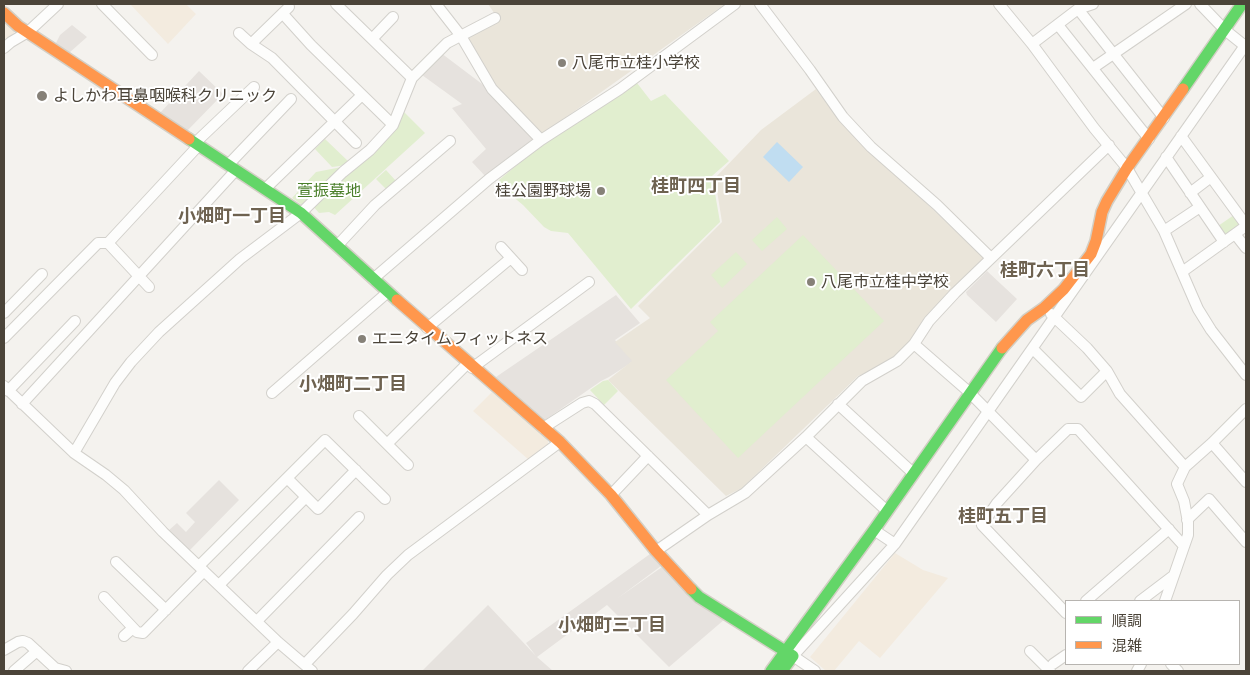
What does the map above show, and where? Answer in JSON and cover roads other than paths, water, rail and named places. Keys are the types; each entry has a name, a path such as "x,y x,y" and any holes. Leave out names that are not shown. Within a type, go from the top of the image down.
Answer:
{"street":[{"path":"4,48 28,32 58,4"},
{"path":"102,4 114,10 140,37 152,55"},
{"path":"336,4 412,78"},
{"path":"436,4 461,36 492,89 541,140"},
{"path":"373,279 489,179 541,140 620,89 735,4"},
{"path":"760,4 843,117 871,147 937,205 991,258"},
{"path":"999,4 1127,168 1164,231 1198,309 1211,330 1246,375"},
{"path":"1032,44 1058,25 1074,8 1092,4"},
{"path":"1093,68 1186,4"},
{"path":"771,671 895,544 1245,45 1225,30 1200,4"},
{"path":"782,671 789,653 969,392 1006,342 1027,320 1044,308 1064,289 1091,254 1102,212 1107,201 1127,168 1150,139 1242,4"},
{"path":"1074,8 1164,118"},
{"path":"251,44 286,10 311,45 393,125"},
{"path":"4,12 18,26 301,213 469,366 560,442 611,495 656,551 699,597 815,671"},
{"path":"372,39 392,18"},
{"path":"74,454 115,383 131,362 159,332 240,259 301,213 343,172 370,150 393,125 412,78 447,43 495,18"},
{"path":"1058,25 1150,139"},
{"path":"239,33 251,44 272,58 356,143"},
{"path":"108,243 197,144 254,86"},
{"path":"265,189 362,95"},
{"path":"22,404 139,276 291,99"},
{"path":"1181,136 1246,225 1182,272"},
{"path":"337,246 375,205 450,141"},
{"path":"656,551 745,493 806,437 862,380 897,361 914,344 929,321 991,258 1109,145"},
{"path":"1166,157 1224,242"},
{"path":"1190,193 1211,177"},
{"path":"1164,231 1200,207"},
{"path":"1235,234 1246,248"},
{"path":"4,338 98,243 108,243 149,287"},
{"path":"501,247 522,270"},
{"path":"427,328 511,258"},
{"path":"4,313 42,274"},
{"path":"387,444 469,366 589,282"},
{"path":"272,394 388,292"},
{"path":"1044,308 1087,348 1106,371 1120,394 1185,467"},
{"path":"76,321 6,389 74,454 106,475 124,490 155,523 278,642 309,668 387,575 408,555 560,442"},
{"path":"914,344 969,392 1036,460"},
{"path":"1032,349 1081,397 1106,371"},
{"path":"543,428 582,402 589,401 595,404 708,516"},
{"path":"838,404 914,473"},
{"path":"1165,600 1183,544 1188,535 1184,501 1177,484 1185,467 1246,409"},
{"path":"359,416 408,465"},
{"path":"1065,613 982,525 997,503 1068,428 1078,429 1183,544"},
{"path":"806,437 887,511"},
{"path":"104,597 137,632 143,633 166,610 202,568 325,440 385,499"},
{"path":"1212,443 1246,482"},
{"path":"611,495 648,456"},
{"path":"287,478 318,509 356,470"},
{"path":"219,585 306,497"},
{"path":"1187,520 1209,499 1246,542"},
{"path":"257,621 359,517"},
{"path":"1087,600 1169,529"},
{"path":"874,530 895,544"},
{"path":"116,562 166,610"},
{"path":"1141,600 1173,576"},
{"path":"124,636 133,628"},
{"path":"4,650 23,641 28,643 54,668 66,671"},
{"path":"248,671 278,642"},
{"path":"14,671 37,651"},
{"path":"1030,652 1051,669 1065,656"}],"water":[{"path":"777,142 803,167 789,182 763,157"}],"place":[{"name":"八尾市立桂小学校","path":"562,63"},
{"name":"よしかわ耳鼻咽喉科クリニック","path":"42,96"},
{"name":"桂公園野球場","path":"601,191"},
{"name":"八尾市立桂中学校","path":"811,282"},
{"name":"エニタイムフィットネス","path":"362,339"}],"district":[{"name":"桂町四丁目","path":"696,187"},
{"name":"小畑町一丁目","path":"232,217"},
{"name":"桂町六丁目","path":"1045,271"},
{"name":"小畑町二丁目","path":"353,385"},
{"name":"桂町五丁目","path":"1003,517"},
{"name":"小畑町三丁目","path":"612,626"}],"park label":[{"name":"萱振墓地","path":"329,191"}]}
